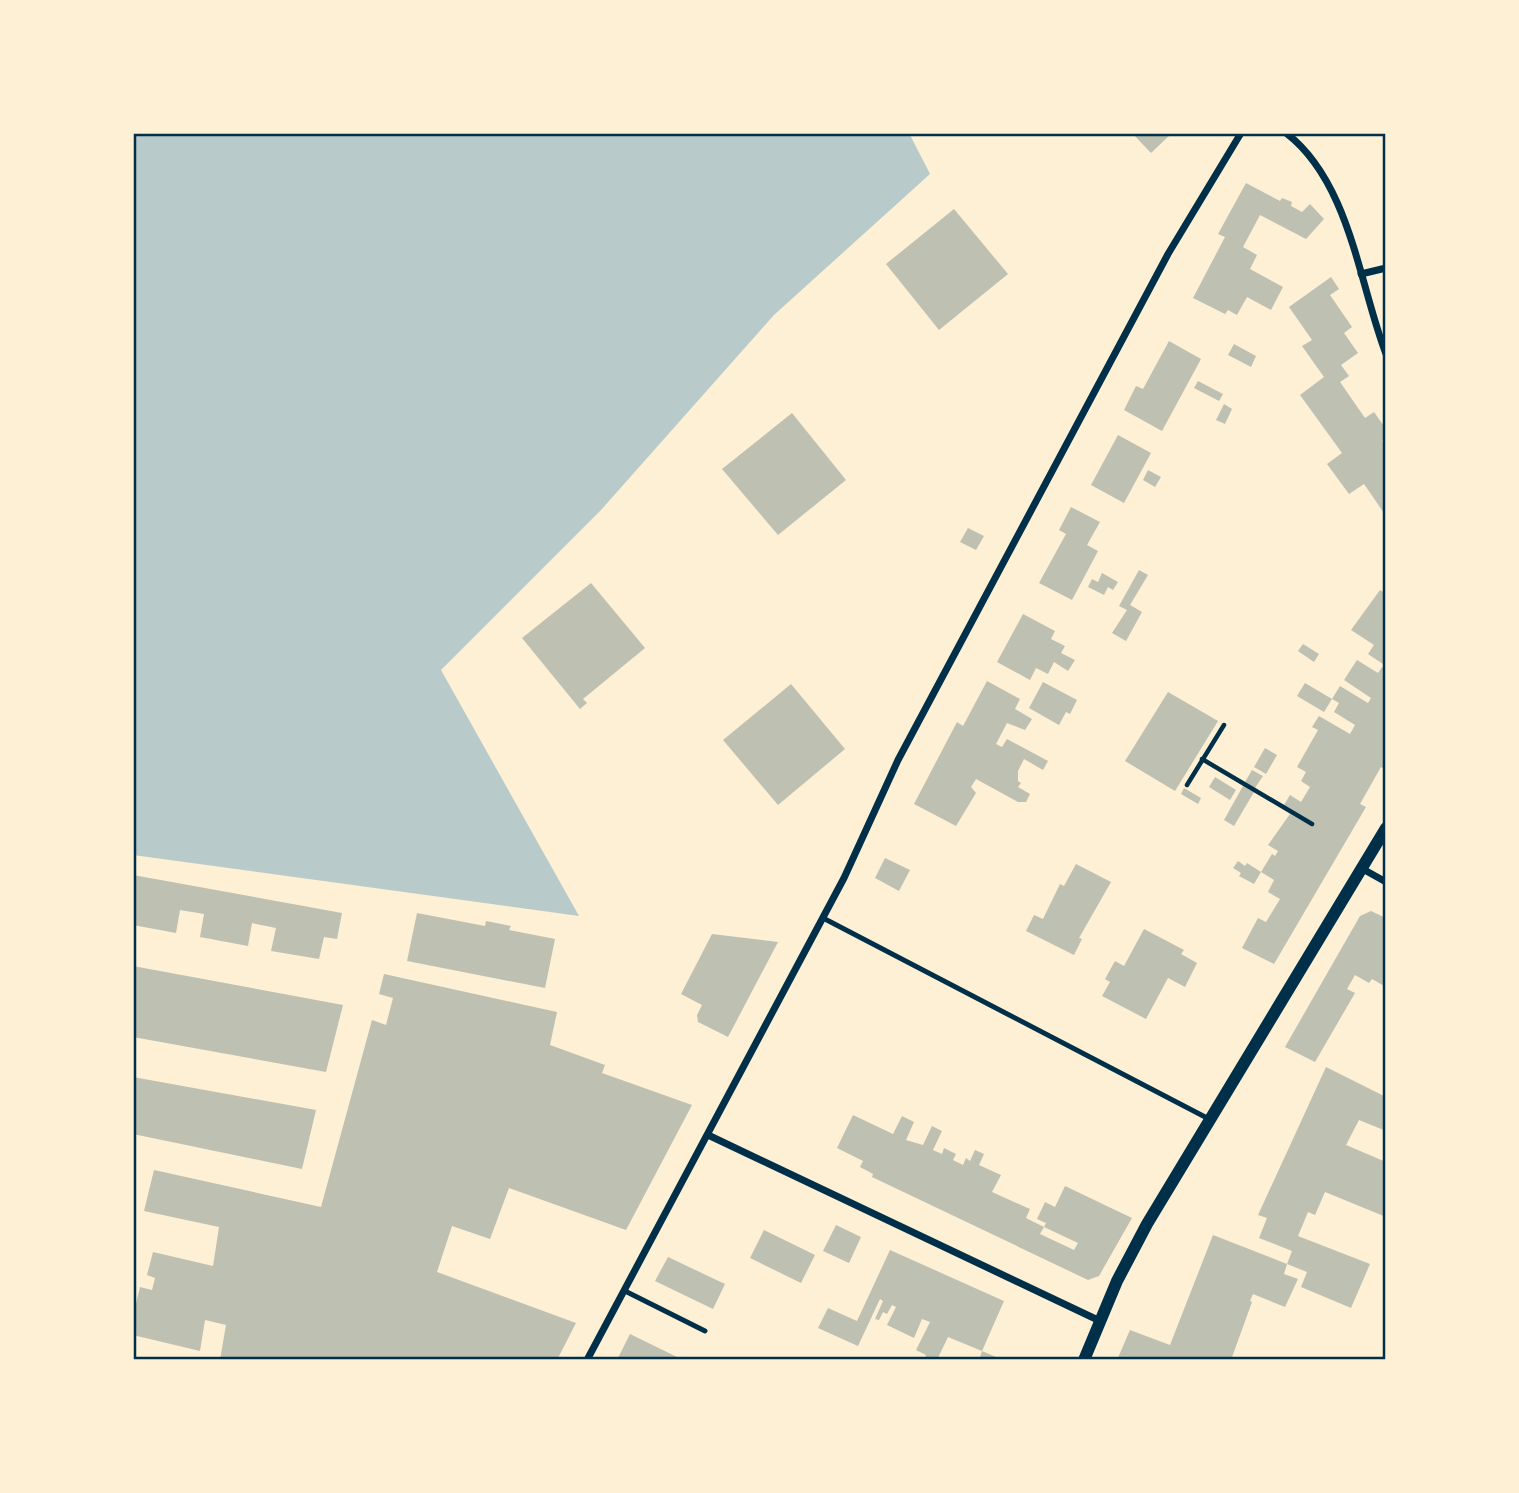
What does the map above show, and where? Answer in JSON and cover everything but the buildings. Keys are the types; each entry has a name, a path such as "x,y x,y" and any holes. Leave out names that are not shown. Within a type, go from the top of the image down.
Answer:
{"street":[{"path":"587,1360 823,918 910,736 1168,254 1241,133"},
{"path":"1286,133 1304,150 1342,215 1386,354"},
{"path":"1361,274 1386,268"},
{"path":"1084,1360 1117,1281 1147,1224 1386,828"},
{"path":"1361,868 1386,882"},
{"path":"708,1135 1100,1321"}],"lane":[{"path":"823,918 1209,1119"},
{"path":"625,1290 705,1331"}],"path":[{"path":"1186,785 1224,725"},
{"path":"1202,759 1312,824"}],"shaded area":[{"path":"133,133 909,133 930,174 774,315 601,510 441,670 579,916 133,855"}]}
